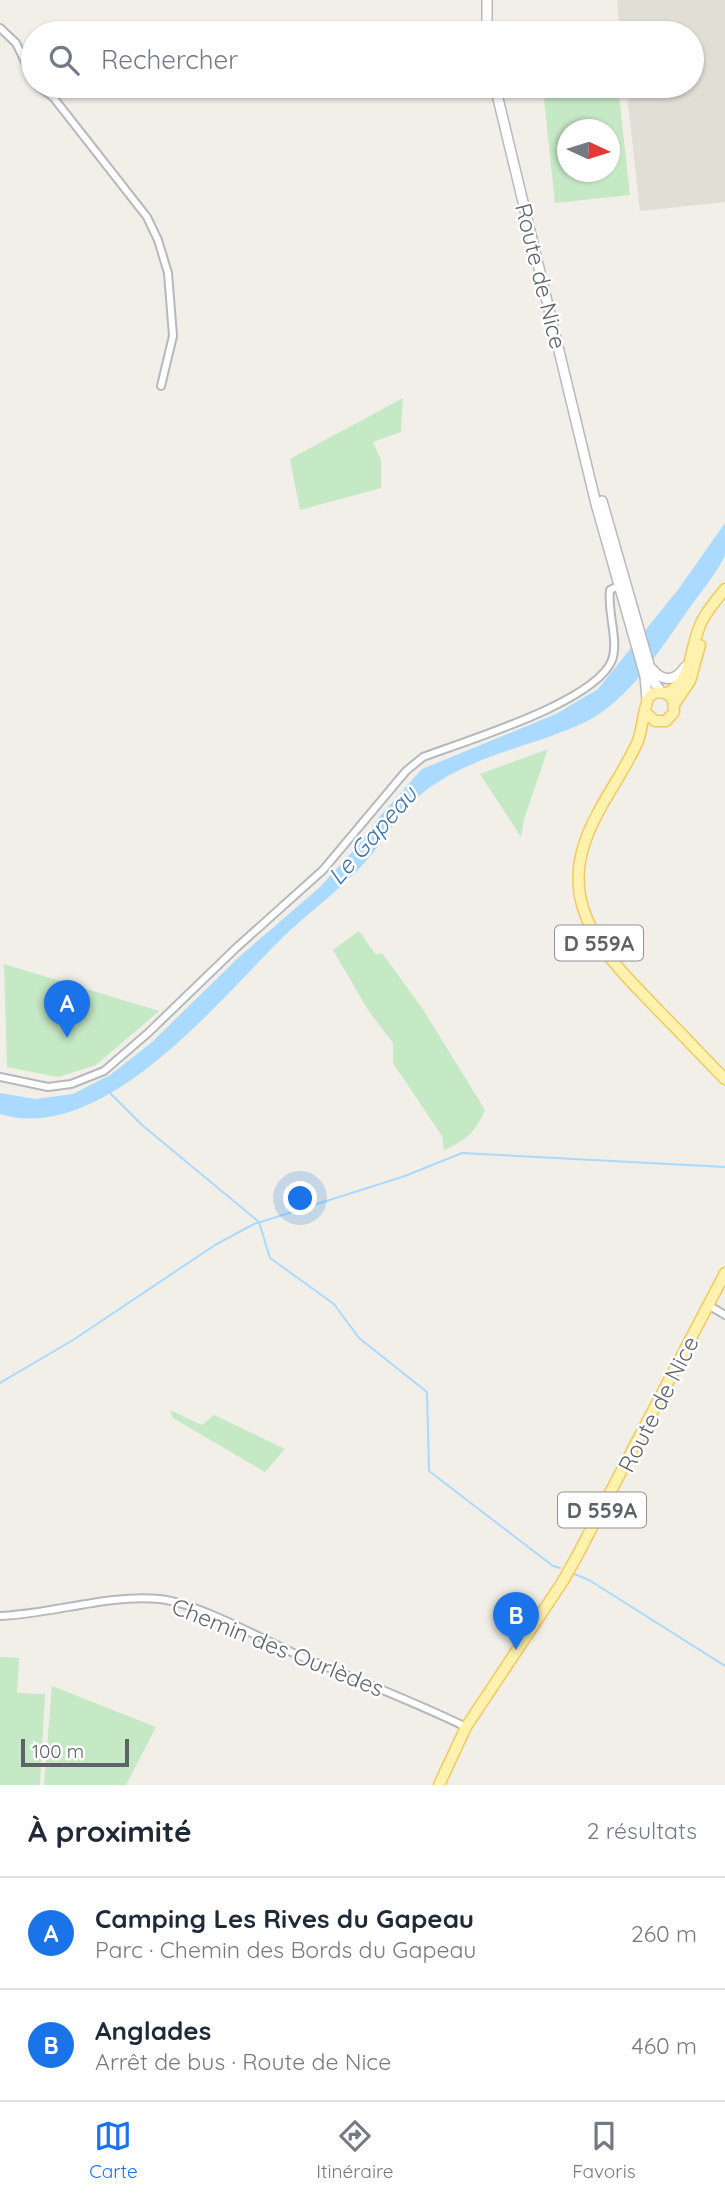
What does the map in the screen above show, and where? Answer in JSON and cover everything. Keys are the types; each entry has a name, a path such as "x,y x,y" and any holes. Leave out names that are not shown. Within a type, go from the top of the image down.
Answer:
{"main road":[{"path":"487,0 487,21"},
{"name":"Route de Nice","path":"498,98 589,467"},
{"path":"589,467 621,585 654,682 675,703"},
{"path":"589,467 602,502 635,626 645,676 646,713 651,719 659,722 672,716 675,703 690,681 715,602"},
{"path":"647,699 653,694 664,693 680,685 702,621 725,589"},
{"path":"651,667 657,674 669,679 678,676 688,662"},
{"name":"D 559A","path":"646,713 637,743 591,824 582,849 579,877 582,906 603,949 725,1079"},
{"name":"D 559A","path":"637,743 659,722"},
{"name":"Route de Nice","path":"439,1785 466,1727 564,1581 725,1273"}],"street":[{"path":"0,28 16,43 21,53"},
{"path":"54,98 147,217 158,240 169,273 173,336 161,386"},
{"path":"0,1077 48,1087 71,1084 104,1071 323,870 405,772 423,757 551,708 600,676 612,661 614,650 610,590 621,585"},
{"path":"709,1305 725,1315"},
{"name":"Chemin des Ourlèdes","path":"0,1616 117,1600 159,1600 180,1604 417,1703 466,1727"}],"shaded area":[{"path":"617,0 725,0 725,202 640,211 627,98 704,98 704,21 619,21"}],"green space":[{"path":"544,98 619,98 630,195 555,203"},
{"path":"403,398 401,432 373,442 381,460 381,488 300,510 290,459"},
{"path":"548,749 524,819 521,837 480,774"},
{"path":"359,931 376,955 382,953 424,1011 485,1110 469,1134 459,1143 444,1150 442,1136 393,1063 393,1043 368,1010 333,950"},
{"path":"4,964 159,1011 96,1065 58,1077 7,1067"},
{"path":"170,1410 202,1425 214,1415 285,1449 265,1472 173,1418"},
{"path":"0,1657 19,1658 17,1693 45,1694 40,1785 0,1785"},
{"path":"52,1686 156,1727 126,1785 44,1785"}],"water":[{"name":"Le Gapeau","path":"725,523 725,554 719,567 648,666 606,709 574,727 466,767 449,775 419,796 356,872 287,933 188,1034 115,1090 77,1109 38,1118 0,1114 0,1093 35,1099 73,1094 110,1075 151,1043 239,957 319,888 422,769 556,714 598,689 680,587"}],"waterway":[{"path":"109,1092 142,1125 259,1222 270,1258 334,1304 359,1338 427,1392 429,1471 553,1566 560,1568"},
{"path":"0,1383 73,1340 215,1245 254,1224 405,1176 462,1153 725,1167"},
{"path":"572,1573 589,1580 725,1666"}],"place":[{"name":"Camping Les Rives du Gapeau","path":"67,1038"},
{"name":"Anglades","path":"516,1650"}]}
